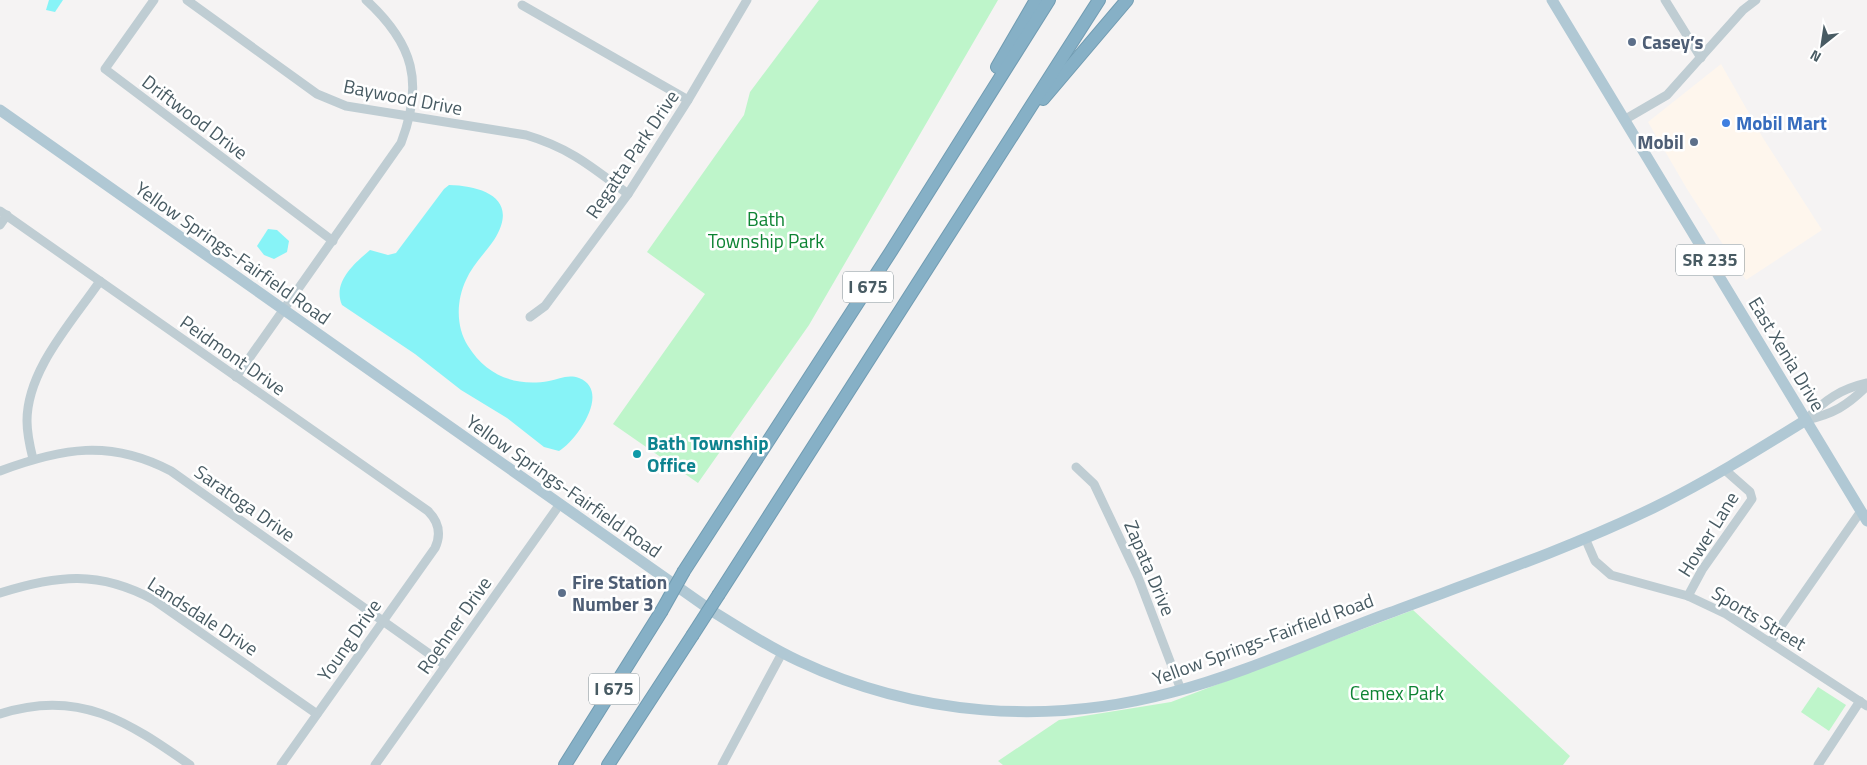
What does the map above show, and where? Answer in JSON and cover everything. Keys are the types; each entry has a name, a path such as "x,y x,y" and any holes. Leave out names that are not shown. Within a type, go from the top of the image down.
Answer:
{"highway":[{"path":"890,253 1036,0"},
{"name":"I 675","path":"565,765 661,612 684,571 890,253 1049,0"},
{"name":"I 675","path":"608,765 1098,0"},
{"path":"987,176 1042,100 1127,0"}],"main road":[{"name":"East Xenia Drive","path":"1552,0 1864,516"},
{"name":"Yellow Springs-Fairfield Road","path":"0,110 712,611 782,653 821,671 864,687 929,704 982,711 1039,713 1082,710 1130,703 1181,690 1585,538 1651,509 1725,470 1806,420"}],"street":[{"name":"Driftwood Drive","path":"154,0 105,69 333,241"},
{"name":"Baywood Drive","path":"186,0 317,94 346,106 526,135 552,143 577,156 628,194"},
{"path":"236,377 401,143 411,117 414,83 405,49 387,19 366,0"},
{"name":"Regatta Park Drive","path":"530,317 545,306 628,194 688,100 747,0"},
{"path":"1665,0 1701,58"},
{"path":"1624,120 1667,95 1743,10 1756,0"},
{"path":"522,5 688,100"},
{"path":"0,225 3,213"},
{"name":"Peidmont Drive","path":"3,213 428,511 435,520 439,532"},
{"path":"33,459 27,421 34,382 45,361 100,281"},
{"path":"1806,420 1822,402 1847,388 1867,385"},
{"path":"1806,420 1830,415 1854,399 1867,385"},
{"name":"Saratoga Drive","path":"0,471 33,459 64,451 95,449 126,453 156,464 171,471 445,665"},
{"name":"Zapata Drive","path":"1076,467 1094,484 1139,581 1181,690"},
{"name":"Hower Lane","path":"1688,596 1702,570 1752,499 1750,492 1725,470"},
{"name":"Roehner Drive","path":"375,765 560,504"},
{"path":"1770,642 1864,516"},
{"name":"Young Drive","path":"281,765 434,548 439,532"},
{"name":"Sports Street","path":"1585,538 1595,561 1611,575 1688,596 1726,614 1864,704"},
{"name":"Landsdale Drive","path":"0,593 36,582 72,577 105,581 134,590 154,600 317,714"},
{"path":"722,765 782,653"},
{"path":"1818,765 1864,704"},
{"path":"0,714 44,706 94,711 134,727 190,765"}],"shaded area":[{"path":"1721,64 1763,138 1822,230 1746,280 1687,189 1648,122"}],"green space":[{"name":"Bath Township Park","path":"819,0 998,0 809,325 698,483 613,424 705,294 647,252 744,115 750,92"},
{"name":"Cemex Park","path":"1413,610 1570,756 1563,765 1003,765 998,761 1059,720 1171,702"},
{"path":"1818,687 1846,705 1829,731 1801,712"}],"water":[{"path":"49,0 63,0 55,12 46,10"},
{"path":"449,185 474,188 485,192 500,205 503,214 501,226 494,240 475,265 460,296 459,322 468,346 483,365 502,377 525,382 536,382 575,377 588,384 592,393 592,404 582,427 566,446 559,451 544,447 507,418 461,390 415,354 342,305 340,289 352,267 370,250 388,255 396,253"},
{"path":"268,229 277,230 289,241 287,252 274,259 264,255 257,246"}],"place":[{"name":"Casey’s","path":"1632,42"},
{"name":"Mobil Mart","path":"1726,123"},
{"name":"Mobil","path":"1694,142"},
{"name":"Bath Township Office","path":"637,454"},
{"name":"Fire Station Number 3","path":"562,593"}]}
